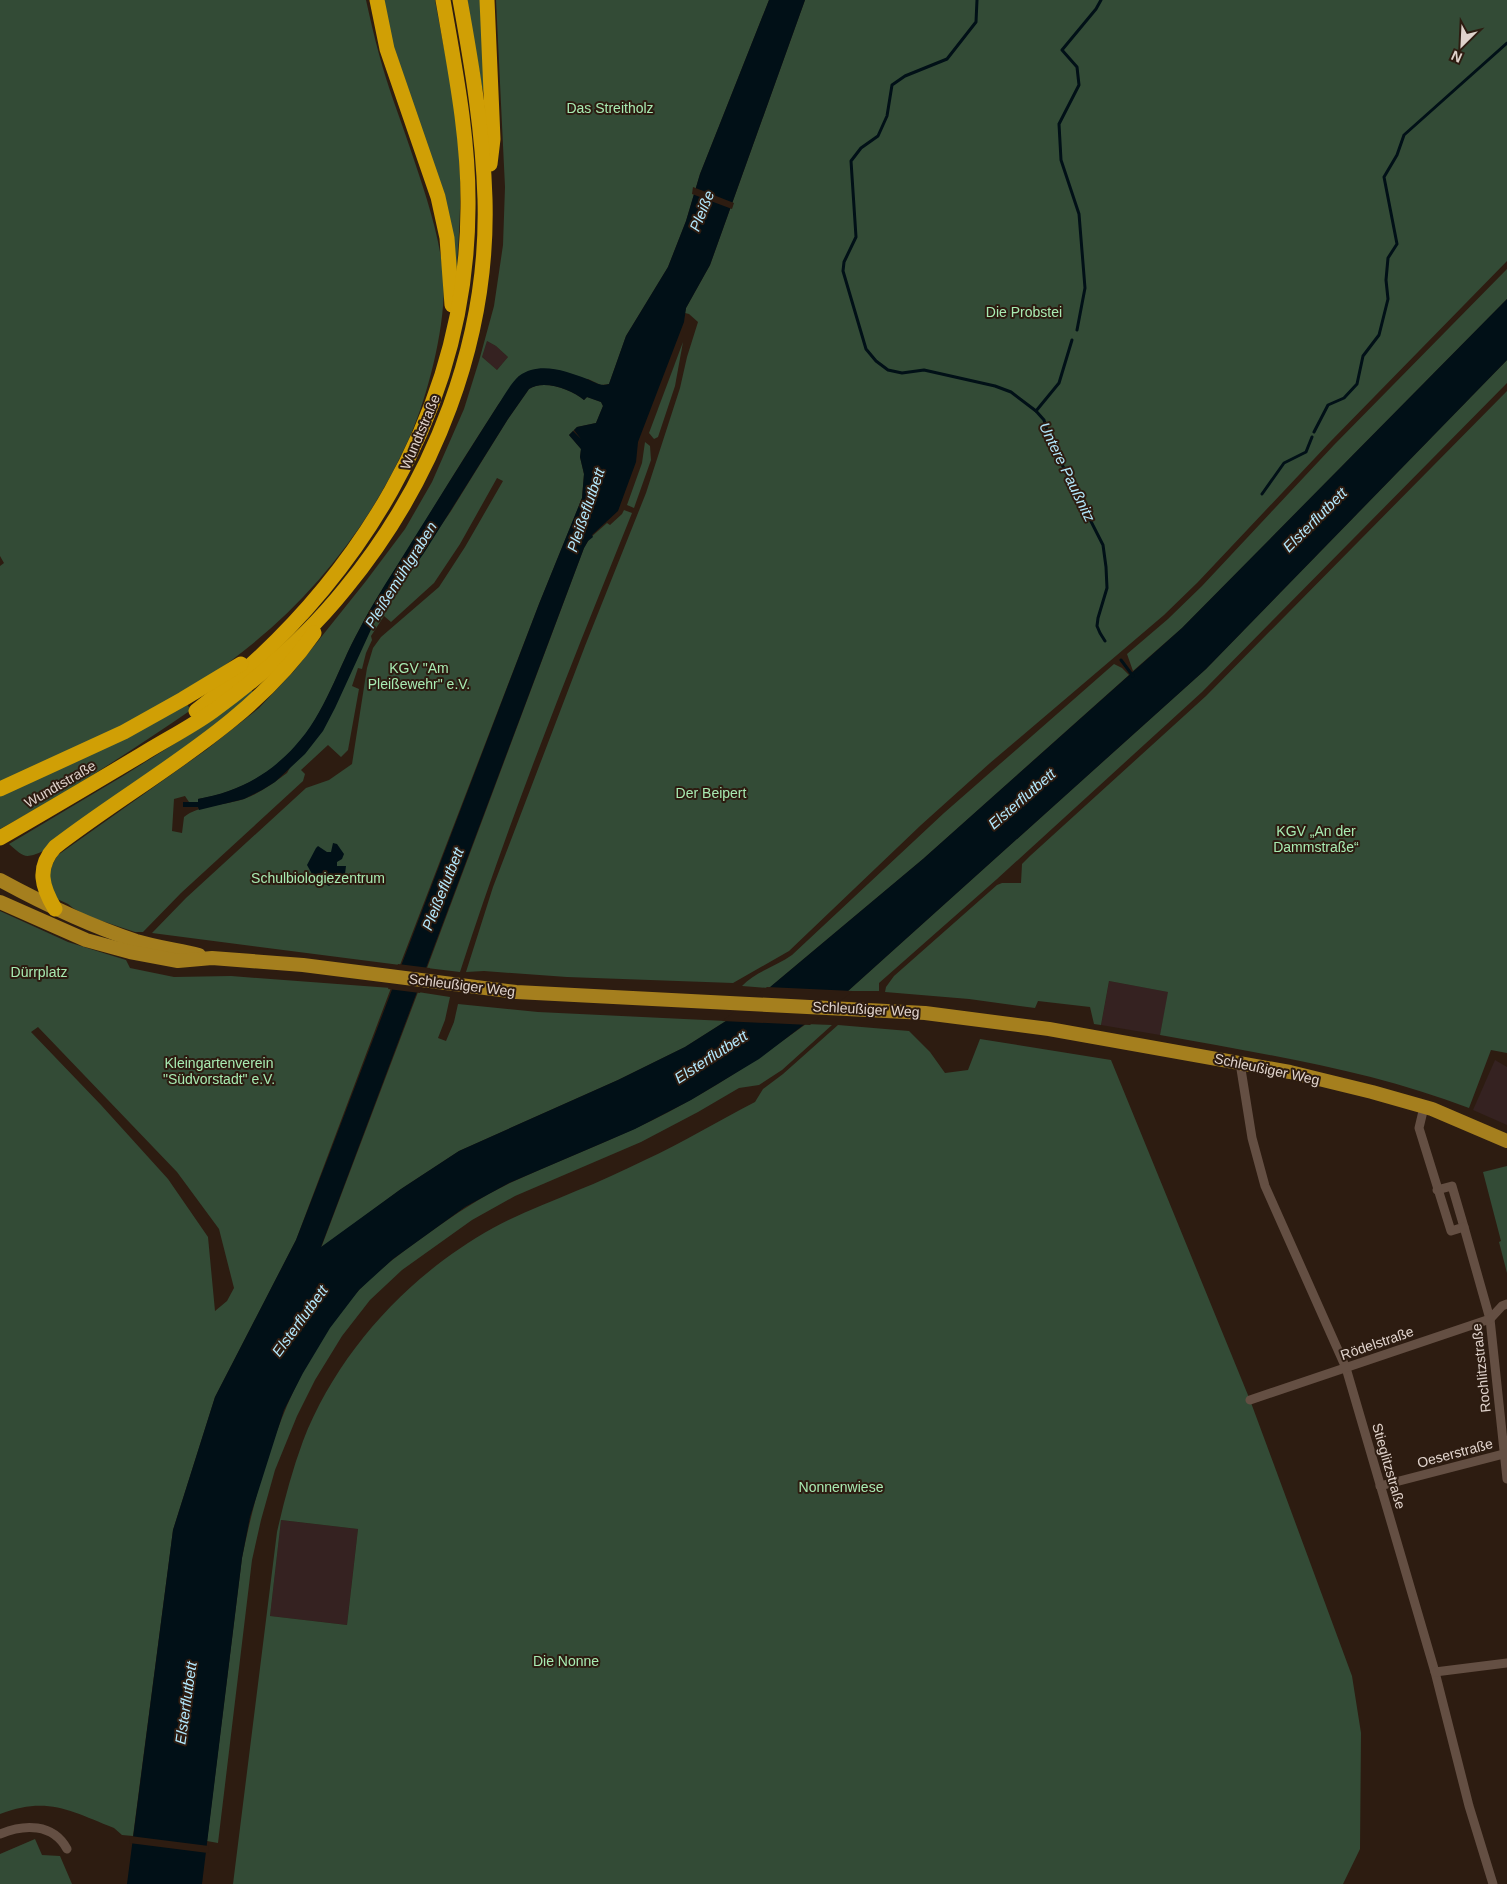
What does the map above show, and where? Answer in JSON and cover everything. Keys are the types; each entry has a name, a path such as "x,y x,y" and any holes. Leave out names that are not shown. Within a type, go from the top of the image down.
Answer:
{"highway":[{"path":"377,0 388,49 440,205 447,238 452,334"},
{"name":"Wundtstraße","path":"136,758 204,705 274,644 310,605 378,515 400,477 432,404 452,334 462,286 468,208 463,128 443,0"},
{"name":"Wundtstraße","path":"0,838 210,713 246,686 299,638 344,591 377,547 418,479 448,412 466,356 478,298 484,238 485,201 479,115 460,0"},
{"path":"485,201 493,139 488,0"},
{"path":"55,909 49,897 43,873 49,854 61,843 239,716 305,647 344,591"},
{"path":"0,789 124,732 274,644"}],"main road":[{"name":"Schleußiger Weg","path":"0,880 55,909 89,924 138,941 212,958 368,972 516,992 848,1008 925,1013 995,1021 1290,1072 1424,1107 1466,1122 1507,1141"},
{"name":"Schleußiger Weg","path":"0,902 68,933 110,947 178,961 212,958"}],"street":[{"name":"Stieglitzstraße","path":"1240,1063 1252,1138 1265,1186 1346,1368 1435,1672 1469,1806 1493,1884"},
{"path":"1424,1107 1419,1128 1451,1232 1464,1227"},
{"name":"Rochlitzstraße","path":"1437,1190 1452,1186 1490,1319 1507,1479"},
{"name":"Rödelstraße","path":"1250,1400 1490,1319 1502,1306 1507,1304"},
{"name":"Oeserstraße","path":"1380,1486 1505,1454"},
{"path":"1435,1672 1507,1663"},
{"path":"0,1834 25,1828 48,1830 57,1836 67,1849"}],"shaded area":[{"path":"487,341 508,357 497,370 482,357"},
{"path":"1109,981 1169,992 1160,1035 1101,1025"},
{"path":"1495,1060 1507,1067 1507,1125 1473,1110"},
{"path":"281,1520 358,1529 347,1625 270,1616"}],"green space":[{"path":"0,0 366,0 375,41 434,224 441,256 444,290 436,354 418,417 411,434 389,479 364,520 336,559 305,595 271,628 233,659 193,687 132,722 0,784 0,566 4,563 0,556"},
{"path":"381,0 435,0 453,97 458,136 460,204 455,286 392,48"},
{"path":"467,0 483,0 488,107 482,87"},
{"path":"496,0 769,0 700,174 686,221 668,267 626,336 609,384 601,385 588,379 519,376 487,422 378,597 351,645 315,720 296,746 275,766 239,787 198,799 198,802 189,802 185,796 174,799 172,831 182,833 184,817 190,813 250,797 287,773 374,623 451,511 508,419 529,389 535,386 550,385 565,389 584,400 587,397 601,402 603,406 596,423 577,427 569,435 581,449 580,457 584,474 582,498 539,604 400,965 152,933 186,898 306,788 329,780 352,764 367,668 373,648 381,637 439,587 465,547 503,481 497,478 460,544 434,583 391,622 384,616 371,636 372,640 362,669 358,668 352,686 359,689 348,750 341,757 328,745 301,770 305,774 303,781 181,893 143,932 135,932 87,916 53,897 50,875 58,855 206,750 259,708 294,671 405,529 432,482 464,409 479,361 494,306 503,245 505,187","holes":["487,341 508,357 497,370 482,357"]},
{"name":"Die Probstei","path":"805,0 1507,0 1507,261 1164,615 990,763 921,825 789,951 733,983 567,977 484,971 466,972 493,887 646,493 680,388 698,322 685,313 686,308 710,265"},
{"path":"1507,269 1507,299 1182,628 1133,671 1127,654 1168,619 1202,586 1334,445"},
{"path":"683,342 675,386 658,437 654,439 649,433"},
{"path":"1507,360 1507,383 1202,692 997,879 879,983 879,991 848,991 1206,669"},
{"name":"KGV „An der Dammstraße“","path":"1507,391 1507,1053 1491,1050 1469,1108 1394,1083 1355,1073 1277,1056 1160,1035 1168,992 1109,981 1101,1025 1094,1024 1090,1007 1038,1001 1035,1008 969,999 885,992 886,987 894,976 997,885 1002,883 1021,883 1022,864 1206,696"},
{"path":"645,442 650,446 651,460 634,508 627,505 642,463"},
{"path":"624,510 632,513 520,798 460,972 427,968 584,548 590,538 607,523 610,525"},
{"path":"1114,664 1122,668 1129,675 923,859 769,988 742,986 753,977 792,955 944,813"},
{"path":"250,689 256,695 43,851 28,856 9,844 198,729"},
{"path":"186,703 191,710 73,787 0,829 0,795"},
{"path":"0,911 68,942 126,960 130,968 174,977 231,976 391,988 296,1240 215,1397 173,1530 133,1836 122,1835 114,1828 71,1811 46,1806 32,1806 0,1814","holes":["38,1027 177,1172 219,1229 234,1288 227,1301 215,1311 208,1237 168,1179 31,1032"]},
{"path":"418,992 450,997 445,1020 438,1038 446,1041 454,1022 458,1004 538,1012 726,1021 685,1047 618,1080 459,1151 401,1189 321,1248"},
{"path":"806,1024 832,1025 782,1070 759,1085 739,1088 641,1142 515,1196 472,1220 402,1270 370,1300 342,1336 315,1380 297,1416 275,1470 261,1520 252,1560 218,1843 207,1841 242,1558 250,1522 270,1451 283,1416 298,1382 336,1318 359,1290 384,1267 420,1239 468,1206 510,1183 657,1118 701,1094 744,1067"},
{"name":"Die Nonne","path":"838,1025 909,1031 930,1052 945,1073 968,1070 980,1039 1111,1060 1250,1400 1352,1676 1361,1733 1360,1849 1343,1884 233,1884 277,1532 288,1486 303,1441 318,1408 336,1376 380,1318 433,1268 462,1247 513,1218 659,1153 755,1102 763,1089 783,1074","holes":["281,1520 358,1529 347,1625 270,1616"]},
{"path":"1507,1166 1507,1273 1499,1242 1501,1241 1483,1172"},
{"path":"35,1839 42,1855 60,1856 72,1884 0,1884 0,1854"}],"water":[{"path":"769,0 805,0 710,265 686,308 684,322 638,442 636,462 618,511 592,535 593,537 584,548 321,1247 401,1189 459,1151 618,1080 685,1047 726,1021 769,988 923,859 1182,628 1507,299 1507,360 1206,669 848,991 759,1059 691,1100 635,1129 509,1183 465,1207 393,1259 359,1290 330,1328 303,1373 284,1410 250,1517 242,1558 202,1884 127,1884 173,1530 215,1397 296,1240 329,1155 539,604 582,498 584,474 580,457 581,449 569,435 573,431 581,439 574,430 577,427 596,423 603,406 601,402 587,397 584,400 565,389 550,385 535,386 529,389 508,419 424,553 374,623 323,731 305,754 275,782 244,799 199,810 198,807 183,807 183,802 198,802 198,799 226,792 251,781 285,757 306,733 323,705 351,645 378,597 487,422 519,376 527,371 544,368 570,373 600,385 609,384 626,336 668,267 686,221 700,174"},
{"path":"333,843 337,844 344,854 342,859 337,862 337,866 346,866 345,874 342,874 336,882 329,886 323,883 318,876 312,874 307,865 318,846 327,852 331,852"}],"pier":[{"path":"693,187 734,203 732,209 692,194"},
{"path":"398,964 430,968 420,993 388,989"},
{"path":"767,987 853,991 810,1025 722,1021"},
{"path":"130,1836 209,1846 208,1853 129,1843"}],"waterway":[{"name":"Untere Paußnitz","path":"977,0 976,22 947,59 905,76 892,85 887,116 878,136 861,148 851,161 856,237 844,262 843,271 866,349 876,361 888,370 902,373 924,370 995,386 1011,392 1036,411 1044,420 1050,441 1103,545 1107,588 1097,626 1105,641"},
{"path":"1077,330 1085,288 1079,214 1061,160 1059,124 1079,85 1077,67 1062,50 1096,9 1101,0"},
{"path":"1314,432 1328,405 1344,398 1357,384 1363,356 1379,335 1388,299 1386,280 1388,258 1397,244 1384,177 1397,155 1404,135 1507,43"},
{"path":"1036,411 1059,383 1072,340"},
{"path":"1262,494 1284,463 1306,452 1312,437"},
{"path":"1121,660 1133,676"}],"park label":[{"name":"Das Streitholz","path":"610,108"},
{"name":"KGV \"Am Pleißewehr\" e.V.","path":"419,676"},
{"name":"Der Beipert","path":"711,793"},
{"name":"Schulbiologiezentrum","path":"318,878"},
{"name":"Dürrplatz","path":"39,972"},
{"name":"Kleingartenverein \"Südvorstadt\" e.V.","path":"219,1072"},
{"name":"Nonnenwiese","path":"841,1487"}],"water label":[{"name":"Pleiße","path":"702,211"},
{"name":"Pleißeflutbett","path":"586,510"},
{"name":"Elsterflutbett","path":"1315,520"},
{"name":"Pleißemühlgraben","path":"401,575"},
{"name":"Elsterflutbett","path":"1022,799"},
{"name":"Pleißeflutbett","path":"443,889"},
{"name":"Elsterflutbett","path":"711,1057"},
{"name":"Elsterflutbett","path":"300,1321"},
{"name":"Elsterflutbett","path":"186,1703"}]}
